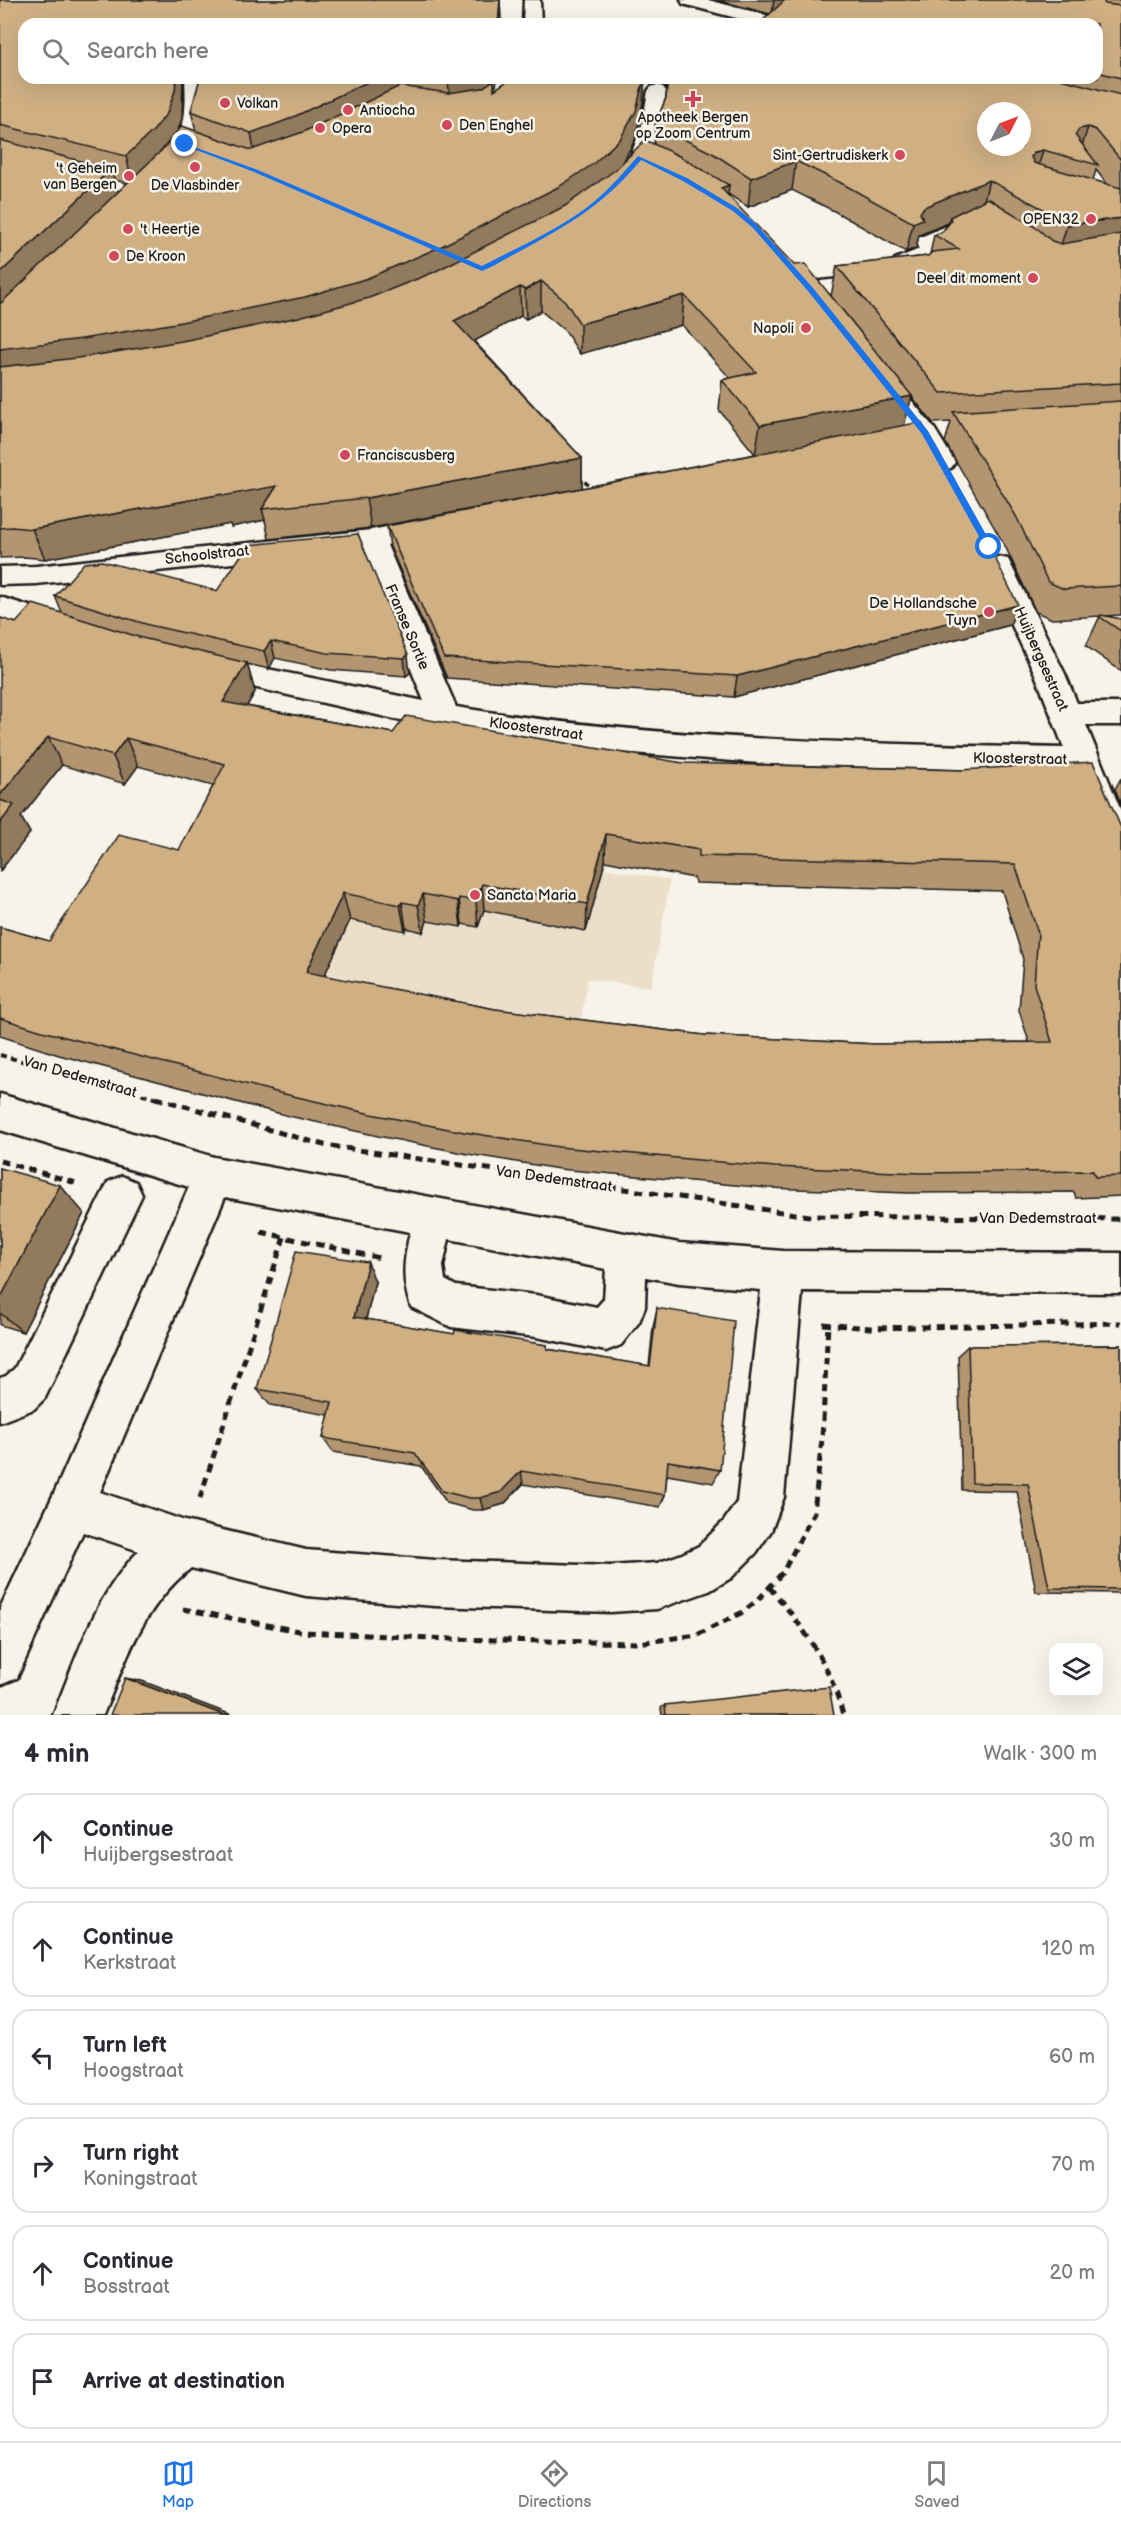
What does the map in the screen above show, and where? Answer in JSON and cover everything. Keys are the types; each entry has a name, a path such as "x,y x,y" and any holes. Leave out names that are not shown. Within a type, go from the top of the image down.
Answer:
{"street":[{"path":"532,0 532,18"},
{"path":"689,0 759,18"},
{"path":"782,18 790,8"},
{"path":"156,176 185,144 192,121 196,93 195,84"},
{"path":"636,85 680,98"},
{"path":"604,196 649,162 657,91"},
{"path":"185,144 206,153"},
{"path":"811,289 913,278 903,264 925,255 931,249 926,243 981,218 989,223"},
{"path":"795,271 825,307"},
{"path":"868,361 954,485"},
{"name":"Schoolstraat","path":"0,576 36,575 370,539 462,522"},
{"name":"Franse Sortie","path":"370,539 444,716"},
{"name":"Huijbergsestraat","path":"989,547 1050,674 1121,851"},
{"path":"0,607 96,637"},
{"name":"Kloosterstraat","path":"188,663 316,693 444,716 583,737 722,749 1085,760"},
{"path":"1065,714 1121,714"},
{"path":"0,1112 214,1176 679,1263 783,1271 1121,1273"},
{"path":"0,1661 72,1504 214,1176"},
{"path":"0,1400 19,1394 30,1383 122,1195"},
{"path":"433,1218 423,1266 426,1292 451,1306 536,1316 606,1330 624,1307 627,1254"},
{"path":"72,1504 185,1544 306,1573 435,1583 610,1589 657,1586 692,1574 715,1562 740,1537 755,1515 761,1497 783,1271"},
{"path":"78,1715 123,1611 141,1584 163,1561 185,1544"}],"path":[{"path":"575,471 598,495"},
{"name":"Van Dedemstraat","path":"0,1055 324,1145 798,1215 1121,1219"},
{"path":"185,1544 234,1396 296,1193"},
{"path":"770,1587 792,1612 819,1651 837,1688 843,1715"}],"shaded area":[{"name":"Sancta Maria","path":"471,845 670,880 651,987 588,979 578,1036 266,974 291,914"}],"building":[{"path":"0,0 500,0 498,18 18,18 18,84 176,84 175,91 167,113 154,130 126,156 0,125"},
{"path":"785,0 1103,0 1105,4 1121,6 1121,78 1103,74 1103,18 766,18"},
{"path":"198,84 363,84 287,120 251,133 191,111"},
{"path":"494,84 494,90 503,84 643,84 636,111 620,139 593,164 560,186 440,247 368,278 305,297 176,323 82,339 0,349 0,304 162,150 182,126 251,150 303,132 400,86 448,93"},
{"path":"667,84 1080,84 1121,95 1121,160 1096,130 1088,127 1079,129 1075,135 1098,165 1043,150 1035,152 1031,157 1034,163 1121,188 1121,218 1067,225 1056,216 989,180 924,207 920,213 923,219 913,223 796,161 751,178 714,154 655,125 666,98"},
{"path":"0,140 111,169 0,273"},
{"path":"645,140 679,156 729,185 721,188 794,265 805,264 912,396 760,425 722,380 756,372 684,295 580,324 565,301 541,281 525,290 520,287 454,321 582,458 366,498 262,509 277,486 32,529 0,528 0,367 85,357 182,341 299,317 369,298 432,273 565,206 615,170"},
{"path":"988,198 1038,229 1052,241 1061,244 1121,234 1121,383 941,393 837,266 928,256 932,252 959,249 934,235 942,232 951,221 950,217"},
{"path":"1121,401 1121,586 1064,589 1048,582 1016,516 953,412"},
{"path":"921,422 980,527 1018,605 737,676 444,658 387,526"},
{"path":"358,534 408,655 404,658 327,653 271,641 264,651 149,625 55,596 84,563 102,561 217,591 248,545"},
{"path":"33,604 142,638 247,663 223,702 393,733 406,716 683,763 961,770 1093,762 1121,828 1121,1176 1095,1177 1093,1171 920,1173 775,1167 559,1147 371,1114 280,1093 0,1018 0,927 49,941 119,835 179,850 225,764 126,738 113,756 48,737 0,795 0,618 16,623","holes":["606,834 699,850 699,856 1015,864 1038,933 1034,985 1052,1042 875,1044 704,1035 495,1009 306,972 343,893 400,905 402,902 418,905 423,894 458,901 459,898 476,901 482,884 587,904"]},
{"path":"1101,615 1121,619 1121,631 1100,617"},
{"path":"0,800 14,805 0,823"},
{"path":"0,1168 60,1185 0,1299"},
{"path":"296,1251 368,1262 354,1317 454,1334 455,1330 547,1345 547,1349 650,1366 657,1308 734,1321 720,1470 668,1461 665,1495 521,1471 501,1492 480,1498 469,1498 442,1491 415,1453 323,1438 332,1402 257,1389"},
{"path":"1121,1345 1121,1589 1049,1588 1028,1484 972,1483 968,1346"},
{"path":"125,1678 224,1715 110,1715"},
{"path":"829,1687 834,1715 666,1715 665,1705"}],"place":[{"name":"Apotheek Bergen op Zoom Centrum","path":"693,99"},
{"name":"Volkan","path":"225,103"},
{"name":"Antiocha","path":"348,110"},
{"name":"Den Enghel","path":"447,125"},
{"name":"Opera","path":"320,128"},
{"name":"Sint-Gertrudiskerk","path":"900,155"},
{"name":"De Vlasbinder","path":"195,167"},
{"name":"'t Geheim van Bergen","path":"129,176"},
{"name":"OPEN32","path":"1091,219"},
{"name":"'t Heertje","path":"128,229"},
{"name":"De Kroon","path":"114,256"},
{"name":"Deel dit moment","path":"1033,278"},
{"name":"Napoli","path":"806,328"},
{"name":"Franciscusberg","path":"345,455"},
{"name":"De Hollandsche Tuyn","path":"989,612"},
{"name":"Sancta Maria","path":"475,895"}],"route":[{"path":"185,144 256,171 482,269 562,226 596,203 620,181 640,157 685,179 735,209 755,226 811,289 925,433 989,547"}]}
